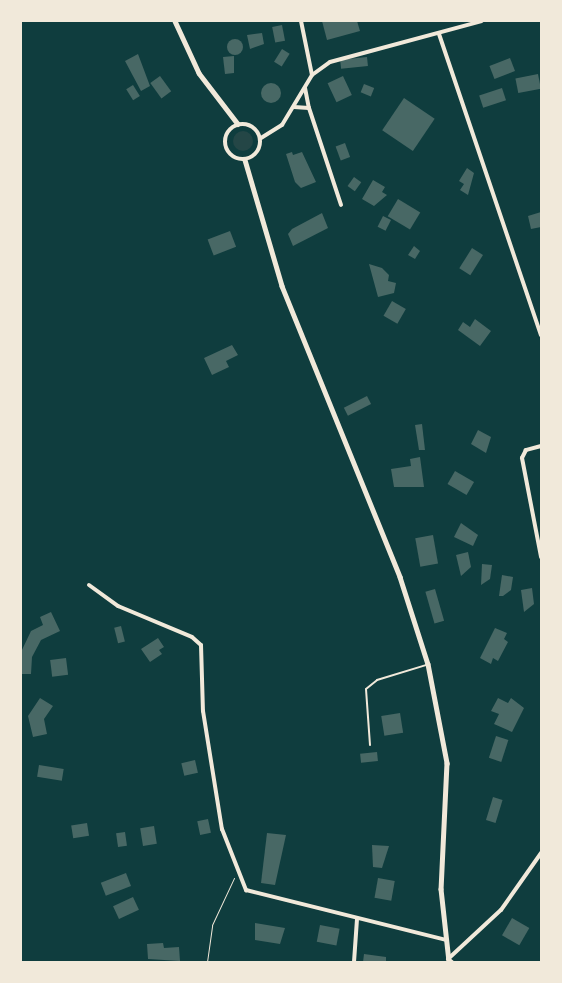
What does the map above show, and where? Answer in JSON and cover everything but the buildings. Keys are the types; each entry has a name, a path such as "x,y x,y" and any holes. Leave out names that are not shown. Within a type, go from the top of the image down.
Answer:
{"street":[{"path":"175,21 199,73 238,124"},
{"path":"301,21 312,75"},
{"path":"261,138 250,125 238,124 228,131 225,142 229,154 245,160 256,155 261,138 278,129 294,107 312,75 342,57 440,34 469,23 482,21"},
{"path":"440,34 541,335"},
{"path":"305,88 308,108 341,205"},
{"path":"294,107 308,108"},
{"path":"245,160 283,291 400,577 428,664 447,768 440,882 450,961"},
{"path":"541,446 526,450 522,458 541,557"},
{"path":"89,584 118,606 192,636 201,645 205,728 223,836 237,872 250,892 446,940"},
{"path":"450,961 495,917 541,853"},
{"path":"354,962 357,919"}],"lane":[{"path":"370,745 366,689 377,680 428,664"}],"path":[{"path":"207,962 212,925 237,872"}],"shaded area":[{"path":"243,131 250,134 253,141 250,148 243,151 236,148 233,141 236,134"}]}
